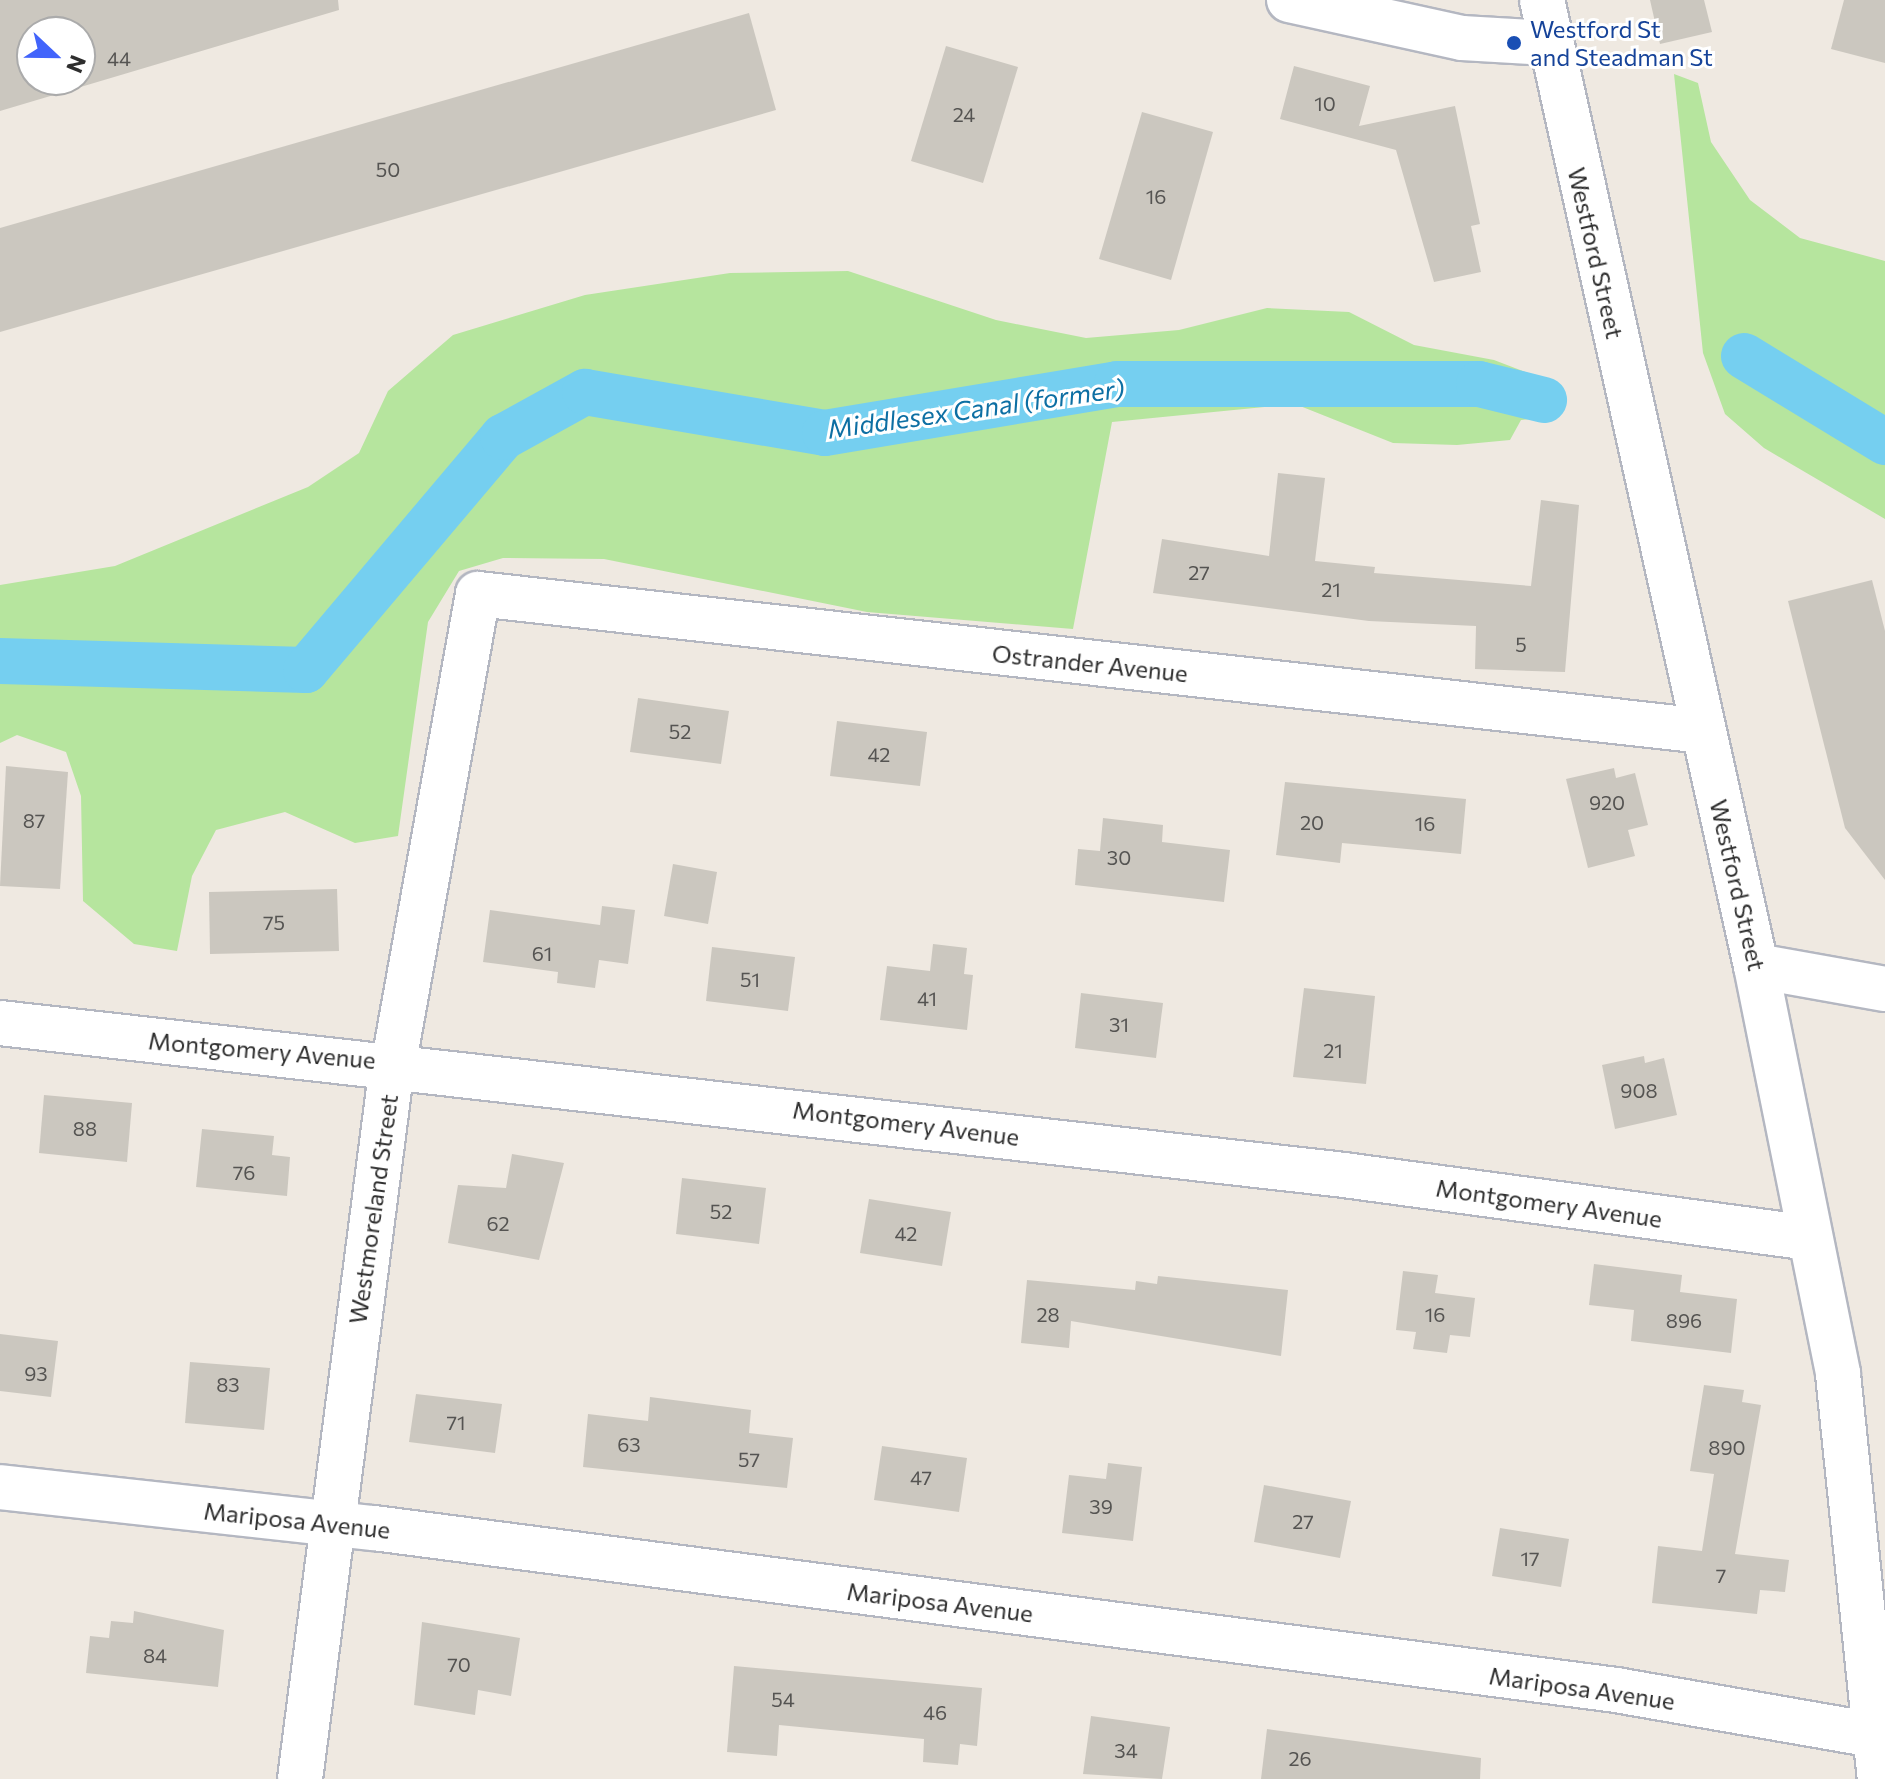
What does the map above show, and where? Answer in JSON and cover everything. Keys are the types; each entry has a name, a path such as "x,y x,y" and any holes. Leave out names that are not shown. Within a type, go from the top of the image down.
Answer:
{"street":[{"path":"1289,0 1462,38 1548,43"},
{"name":"Westford Street","path":"1542,0 1548,43 1756,966 1838,1374 1881,1751"},
{"name":"Ostrander Avenue","path":"478,594 1703,731"},
{"name":"Westmoreland Street","path":"300,1779 330,1523 394,1062 478,594"},
{"path":"1756,966 1885,989"},
{"name":"Montgomery Avenue","path":"0,1023 394,1062 1344,1175 1810,1238"},
{"name":"Mariposa Avenue","path":"0,1487 330,1523 1616,1690 1881,1751"}],"green space":[{"path":"1674,74 1698,83 1711,142 1750,200 1800,238 1885,261 1885,519 1764,448 1725,414 1703,353"},
{"path":"848,271 996,320 1086,338 1179,330 1267,308 1349,312 1414,345 1494,360 1554,383 1545,417 1521,420 1510,440 1457,445 1393,443 1295,404 1112,422 1073,629 867,612 604,559 503,558 459,571 428,622 398,836 355,843 285,812 216,830 192,876 177,951 134,944 83,901 81,796 66,752 17,735 0,743 0,585 115,566 308,487 359,453 388,391 453,335 585,295 730,273"}],"building":[{"path":"0,0 338,0 339,10 96,82 96,16 16,16 16,96 50,96 0,111"},
{"path":"1650,0 1704,0 1712,32 1660,44"},
{"path":"1844,0 1885,0 1885,63 1831,49"},
{"path":"749,13 776,110 0,332 0,228"},
{"path":"946,46 1018,67 983,183 911,161"},
{"path":"1294,66 1370,86 1359,126 1455,106 1480,224 1471,226 1481,272 1434,282 1396,150 1280,119"},
{"path":"1142,112 1213,132 1171,280 1099,259"},
{"path":"1278,473 1325,478 1315,561 1375,567 1374,573 1531,586 1541,500 1579,505 1565,672 1475,669 1476,626 1369,621 1153,593 1162,539 1269,556"},
{"path":"1872,580 1885,631 1885,880 1845,828 1788,601"},
{"path":"638,698 729,711 721,764 630,752"},
{"path":"837,721 927,732 920,786 830,776"},
{"path":"6,766 68,772 60,889 0,886"},
{"path":"1614,768 1616,778 1635,773 1648,825 1628,830 1635,856 1588,868 1566,779"},
{"path":"1285,782 1466,799 1461,854 1342,843 1340,863 1276,855"},
{"path":"1103,818 1163,825 1162,842 1230,850 1224,902 1075,885 1078,849 1100,851"},
{"path":"673,864 717,872 708,924 664,916"},
{"path":"337,889 339,951 210,954 209,892"},
{"path":"602,906 635,910 628,964 599,960 595,988 557,983 558,972 483,962 490,910 600,925"},
{"path":"933,944 967,948 964,974 973,975 967,1030 880,1020 887,966 930,971"},
{"path":"712,947 795,957 788,1011 706,1001"},
{"path":"1304,988 1375,996 1366,1084 1293,1077"},
{"path":"1081,993 1163,1003 1156,1058 1075,1048"},
{"path":"1644,1056 1645,1063 1664,1058 1677,1115 1615,1129 1602,1065"},
{"path":"44,1095 132,1103 127,1162 39,1153"},
{"path":"202,1129 274,1136 272,1155 290,1157 287,1196 196,1187"},
{"path":"512,1154 564,1163 539,1260 448,1243 458,1185 506,1188"},
{"path":"682,1178 766,1188 759,1244 676,1234"},
{"path":"869,1199 951,1212 942,1266 860,1253"},
{"path":"1594,1264 1682,1275 1680,1292 1737,1299 1731,1353 1631,1341 1634,1310 1589,1305"},
{"path":"1403,1271 1438,1275 1435,1293 1475,1298 1470,1337 1450,1335 1447,1353 1413,1349 1416,1332 1396,1330"},
{"path":"1158,1276 1288,1290 1281,1356 1071,1321 1069,1348 1021,1343 1027,1280 1135,1290 1136,1281 1157,1284"},
{"path":"0,1334 58,1341 51,1397 0,1391"},
{"path":"190,1362 270,1368 264,1430 185,1423"},
{"path":"1704,1385 1744,1390 1742,1402 1761,1405 1735,1554 1789,1560 1785,1592 1760,1590 1757,1614 1652,1603 1658,1546 1702,1551 1714,1474 1690,1471"},
{"path":"416,1394 502,1404 495,1453 409,1442"},
{"path":"650,1397 751,1410 749,1433 793,1438 787,1488 583,1467 588,1414 648,1421"},
{"path":"882,1446 967,1458 959,1512 874,1500"},
{"path":"1108,1463 1142,1467 1133,1541 1062,1533 1069,1475 1106,1479"},
{"path":"1264,1485 1351,1501 1340,1558 1254,1542"},
{"path":"1500,1528 1569,1539 1561,1587 1492,1576"},
{"path":"134,1611 224,1630 218,1687 86,1673 90,1636 109,1638 111,1621 133,1623"},
{"path":"422,1622 520,1638 511,1696 478,1690 475,1715 414,1705"},
{"path":"734,1666 982,1688 977,1746 960,1744 958,1765 923,1762 924,1739 779,1725 777,1756 727,1752"},
{"path":"1091,1716 1170,1727 1162,1779 1083,1774"},
{"path":"1267,1729 1481,1758 1480,1779 1261,1779"}],"waterway":[{"name":"Middlesex Canal (former)","path":"1744,356 1885,442"},
{"name":"Middlesex Canal (former)","path":"0,661 306,670 503,437 585,392 825,433 1117,384 1479,384 1544,400"}],"place":[{"name":"Westford St and Steadman St","path":"1514,43"}]}
